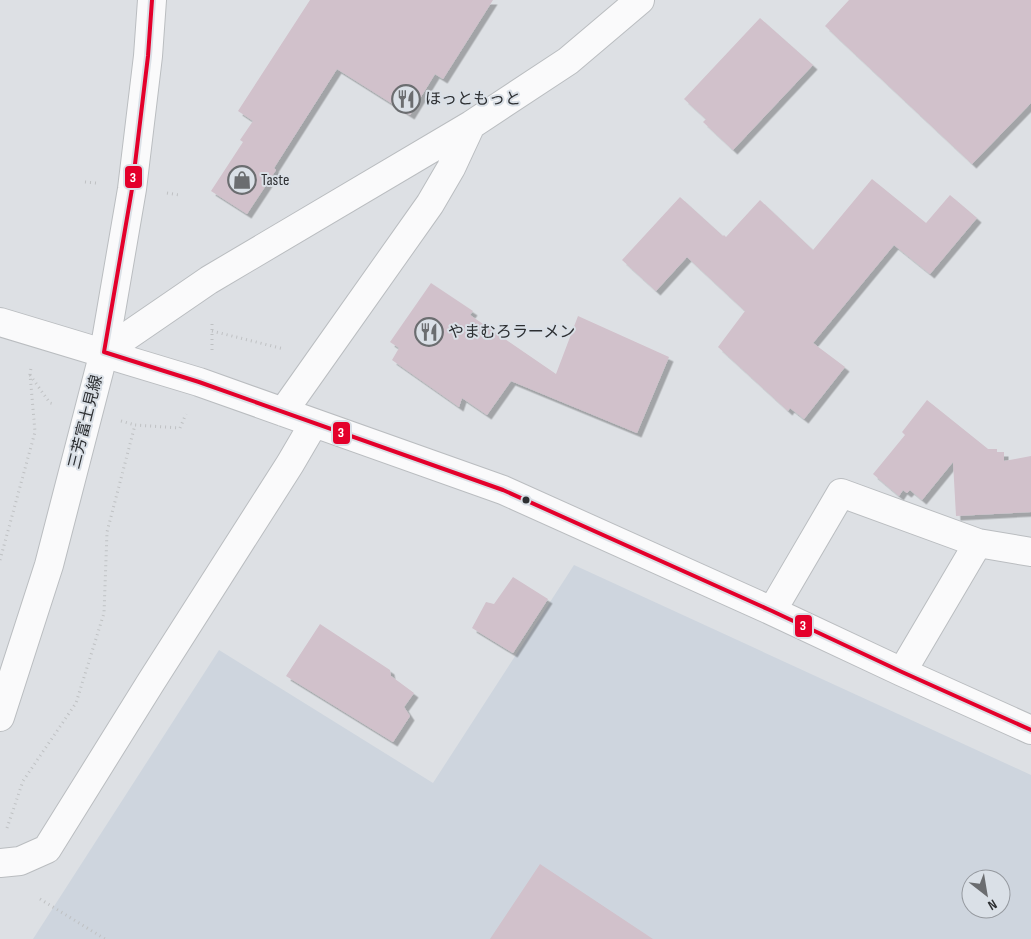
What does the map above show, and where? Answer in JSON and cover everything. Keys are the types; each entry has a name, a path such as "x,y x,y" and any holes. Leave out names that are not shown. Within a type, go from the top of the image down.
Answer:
{"street":[{"name":"三芳富士見線","path":"0,717 49,564 104,352 132,189 148,56 152,0"},
{"path":"104,352 209,280 471,125 568,61 638,1"},
{"path":"283,412 430,204 451,168 471,125"},
{"path":"0,322 199,382 503,490 1031,730"},
{"path":"0,863 20,861 47,849 150,682 290,464 314,422"},
{"path":"772,611 841,492 978,544 1031,552"},
{"path":"902,672 978,544"}],"path":[{"path":"212,317 212,350"},
{"path":"212,331 286,350"},
{"path":"0,560 35,432 30,374 50,403"},
{"path":"123,422 135,425 180,428 188,410"},
{"path":"6,828 23,781 76,703 104,613 107,532 135,425"},
{"path":"40,899 105,939"}],"shaded area":[{"path":"574,565 1031,775 1031,939 33,939 219,650 433,783"}],"building":[{"path":"310,0 493,0 443,79 435,74 410,115 337,69 247,214 211,191 243,142 240,140 253,121 238,111"},
{"path":"849,0 1031,0 1031,103 972,164 825,26"},
{"path":"760,18 813,65 733,150 703,122 706,119 684,99"},
{"path":"872,179 926,223 950,195 977,218 930,274 894,245 813,343 845,367 804,419 790,408 788,411 718,347 745,311 687,257 656,291 622,260 680,197 726,237 760,200 813,250"},
{"path":"431,283 473,311 470,315 556,374 578,316 669,357 637,433 511,381 487,415 462,398 459,407 392,360 399,348 390,342"},
{"path":"927,400 988,449 997,449 997,452 1004,452 1004,461 1031,456 1031,512 956,516 953,462 922,500 910,490 907,493 903,490 899,496 873,474 905,435 902,432"},
{"path":"513,577 548,599 513,653 472,628 486,602 494,604"},
{"path":"320,624 390,670 391,676 414,693 404,707 410,716 393,742 286,676"},
{"path":"540,864 653,939 490,939"}],"transit line":[{"name":"3","path":"104,352 132,189 148,56 152,0"},
{"name":"3","path":"104,352 199,382 503,490 1031,730"}],"place":[{"name":"ほっともっと","path":"406,99"},
{"name":"Taste","path":"242,180"},
{"name":"やまむろラーメン","path":"429,332"}]}
